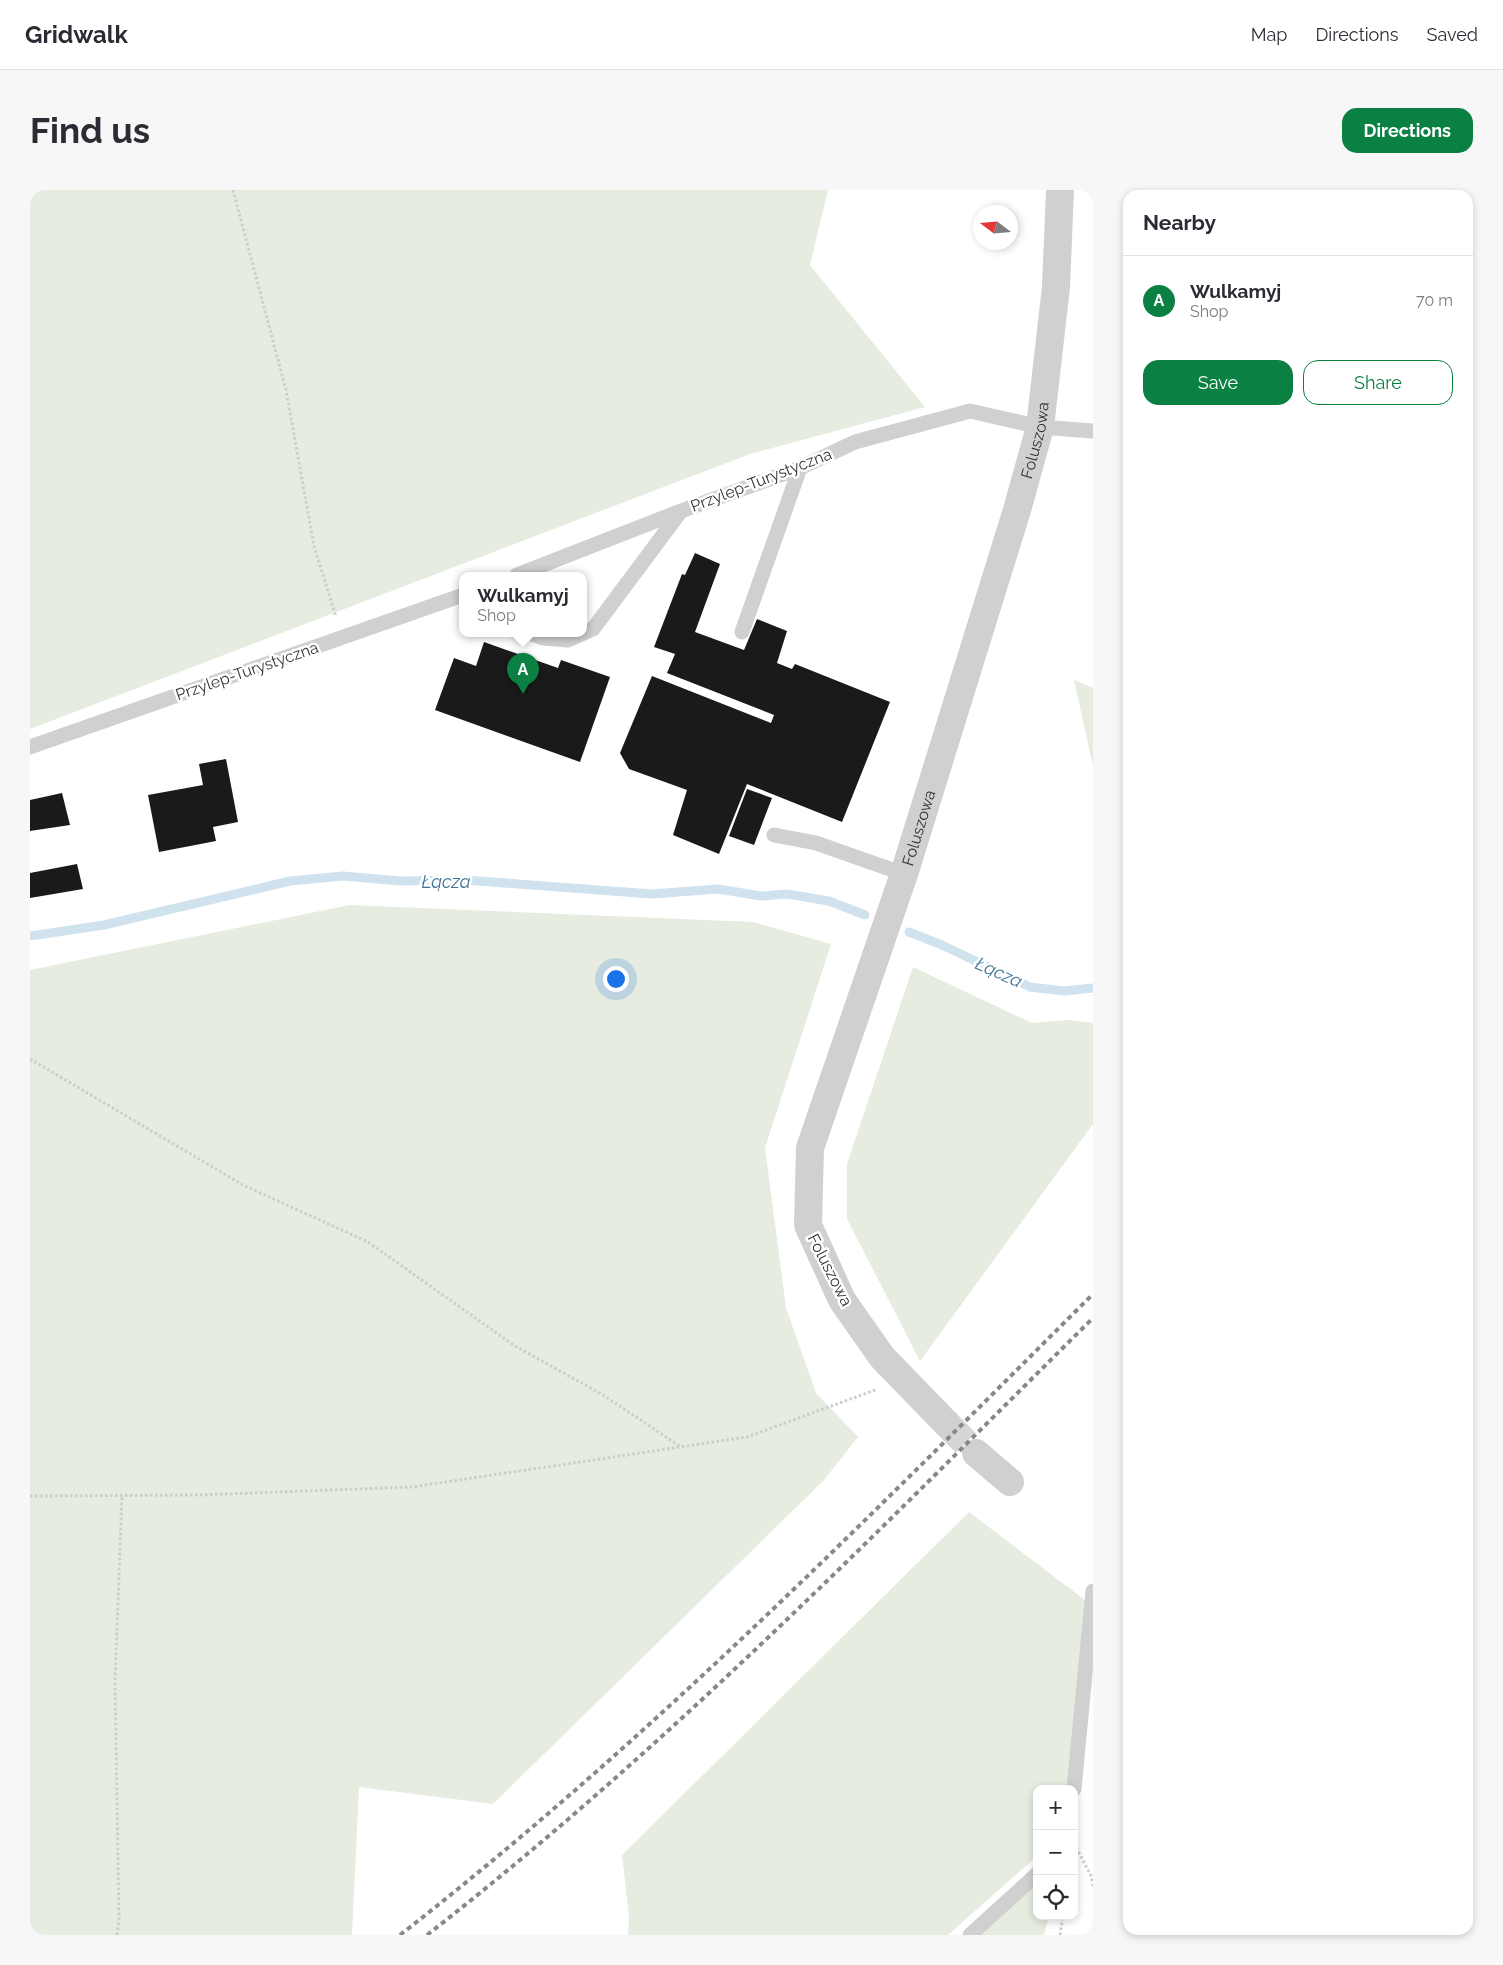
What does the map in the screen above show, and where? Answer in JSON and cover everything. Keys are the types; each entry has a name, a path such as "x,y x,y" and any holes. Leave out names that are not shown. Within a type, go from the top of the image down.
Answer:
{"street":[{"name":"Foluszowa","path":"946,1423 882,1357 842,1300 808,1225 810,1148 904,874 1017,510 1040,427 1056,287 1060,190"},
{"path":"976,1453 1010,1482"}],"lane":[{"name":"Przylep-Turystyczna","path":"525,572 681,511 800,468 855,442 970,411 1040,427 1093,431"},
{"path":"742,632 800,468"},
{"path":"587,632 593,629 681,511"},
{"name":"Przylep-Turystyczna","path":"30,747 459,597"},
{"path":"540,637 568,640 575,637"},
{"path":"774,835 816,844 904,874"},
{"path":"1074,1785 1093,1591"},
{"path":"970,1935 1036,1875"}],"path":[{"path":"233,190 286,390 314,546 343,638"},
{"path":"30,1059 243,1185 368,1242 515,1346 603,1395 681,1447"},
{"path":"30,1496 122,1496 412,1487 747,1437 904,1379"},
{"path":"117,1935 119,1918 115,1681 122,1496"},
{"path":"1078,1851 1091,1876 1093,1886"},
{"path":"1060,1935 1062,1920"}],"shaded area":[{"path":"30,190 828,190 810,265 925,407 750,454 30,729"},
{"path":"1074,680 1093,688 1093,766"},
{"path":"350,905 753,922 831,944 765,1148 786,1308 816,1393 858,1437 824,1480 493,1804 359,1787 352,1935 30,1935 30,970"},
{"path":"913,967 1032,1023 1069,1020 1093,1023 1093,1124 920,1361 847,1219 847,1164"},
{"path":"969,1512 1089,1603 1071,1785 1033,1785 1033,1860 948,1935 628,1935 629,1916 622,1855"},
{"path":"1033,1884 1033,1920 1048,1920 1044,1935 974,1935"}],"building":[{"path":"695,553 720,564 695,632 744,650 757,619 787,631 777,663 792,669 795,664 890,702 842,822 747,784 719,854 673,835 687,790 629,769 620,753 652,676 771,723 774,715 667,673 675,654 654,647 682,574 685,575"},
{"path":"484,642 558,668 561,660 610,677 580,762 435,710 454,658 476,666"},
{"path":"226,759 238,822 213,827 216,841 159,852 148,795 203,785 199,764"},
{"path":"747,789 772,798 754,845 729,836"},
{"path":"62,793 70,825 30,831 30,800"},
{"path":"77,864 83,889 30,898 30,873"}],"waterway":[{"name":"Łącza","path":"30,936 104,925 290,881 343,876 400,881 465,880 652,894 718,889 761,896 787,894 829,901 865,915"},
{"name":"Łącza","path":"909,932 942,945 1030,987 1064,991 1093,988"}],"tunnel":[{"path":"946,1423 976,1453"}],"railway":[{"path":"400,1935 492,1861 670,1705 926,1461 1093,1294"},
{"path":"427,1935 602,1790 686,1714 851,1558 1093,1318"}],"place":[{"name":"Wulkamyj","path":"523,694"}]}
